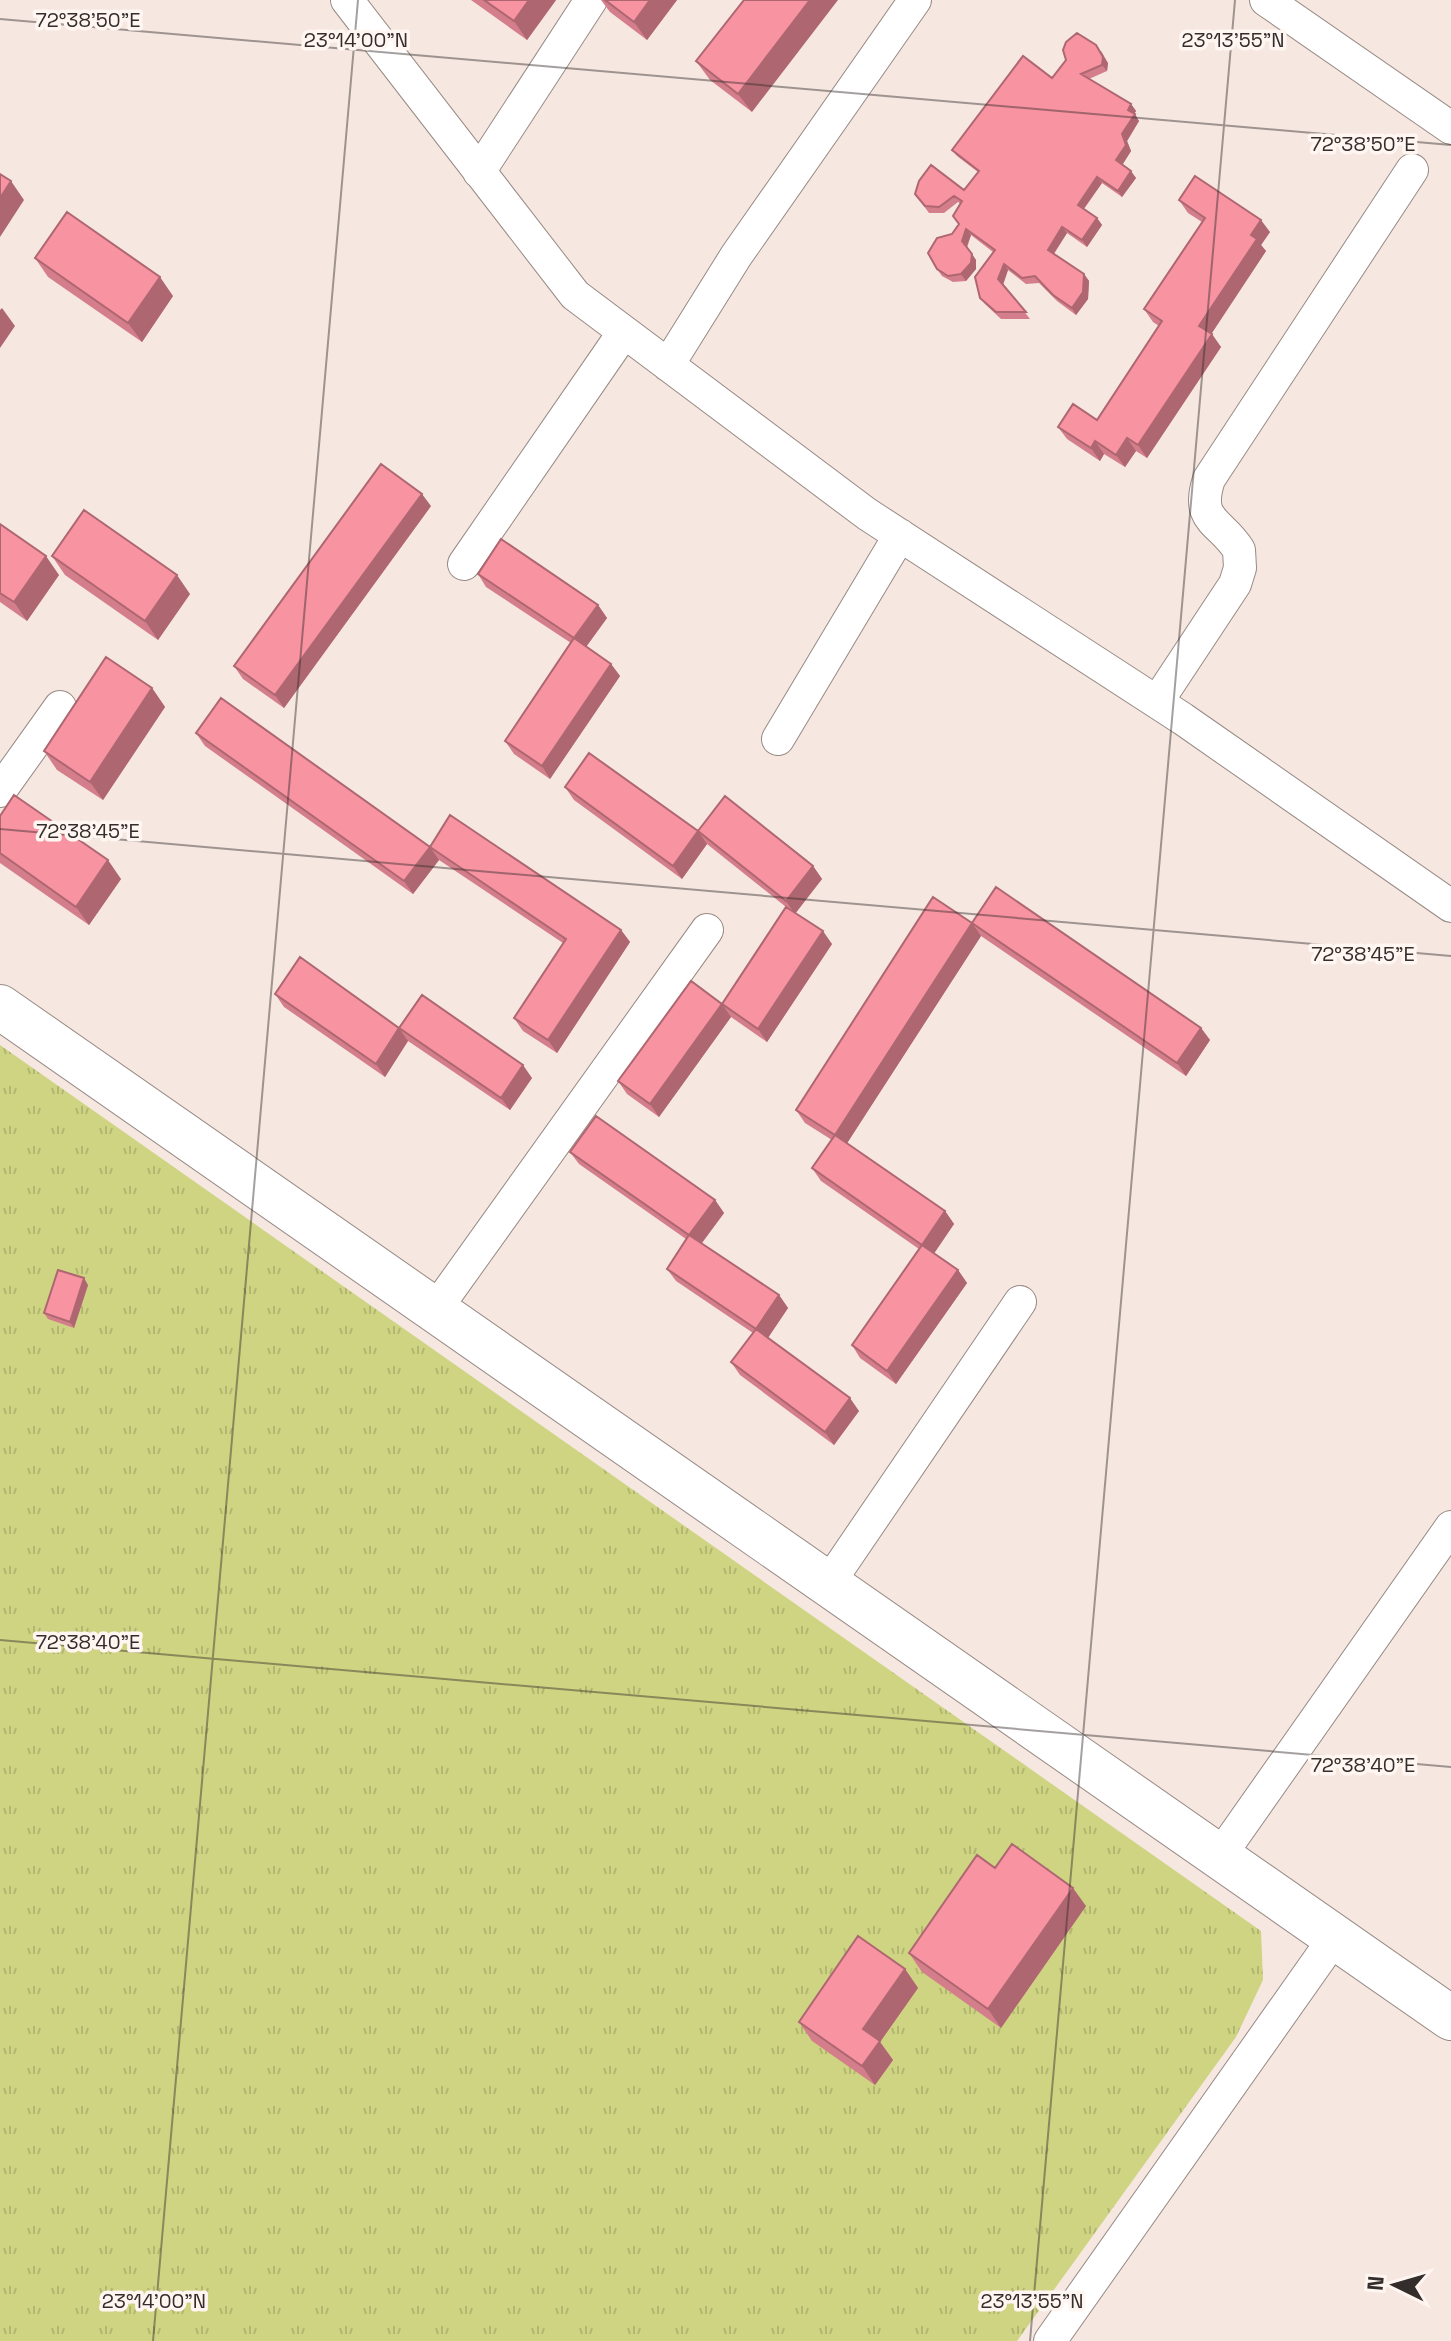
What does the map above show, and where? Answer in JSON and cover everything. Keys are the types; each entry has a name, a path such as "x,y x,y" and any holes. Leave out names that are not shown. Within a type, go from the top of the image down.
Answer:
{"street":[{"path":"347,0 575,295 855,504 1157,702 1451,906"},
{"path":"479,172 591,0"},
{"path":"668,365 736,256 915,0"},
{"path":"1266,0 1451,128"},
{"path":"1157,702 1235,584 1240,568 1239,550 1205,511 1204,495 1209,479 1412,170"},
{"path":"464,564 624,332"},
{"path":"778,739 900,535"},
{"path":"0,791 60,707"},
{"path":"435,1310 707,930"},
{"path":"0,1007 1451,2018"},
{"path":"828,1584 1020,1302"},
{"path":"1219,1857 1451,1527"},
{"path":"1050,2341 1335,1937"}],"green space":[{"path":"0,1045 1261,1931 1263,1980 1236,2037 1017,2341 0,2341"}],"building":[{"path":"484,0 529,0 514,21"},
{"path":"605,0 650,0 634,22"},
{"path":"744,0 810,0 738,94 696,61"},
{"path":"1077,33 1096,45 1103,57 1102,65 1081,74 1131,104 1128,110 1135,114 1122,134 1126,145 1116,160 1131,171 1118,191 1097,177 1078,205 1097,218 1082,240 1062,227 1048,250 1084,274 1083,292 1072,308 1053,295 1035,276 1022,278 1004,264 998,279 1026,312 996,312 980,298 975,277 995,250 966,229 962,241 972,254 971,263 961,274 948,276 937,269 928,253 937,238 952,234 959,224 953,216 962,201 954,196 939,207 925,206 915,194 919,181 931,165 964,190 979,171 952,150 1023,56 1052,78 1066,60 1063,50 1066,42"},
{"path":"0,174 11,181 0,198"},
{"path":"1195,176 1261,220 1251,235 1257,239 1199,326 1212,334 1138,445 1127,438 1116,455 1095,441 1091,448 1058,427 1073,404 1097,420 1162,321 1144,309 1205,218 1179,200"},
{"path":"67,212 160,277 128,323 35,258"},
{"path":"381,464 422,494 275,695 234,666"},
{"path":"84,510 177,575 145,621 52,556"},
{"path":"0,524 46,556 14,602 0,593"},
{"path":"501,539 598,605 574,638 478,574"},
{"path":"574,638 611,664 542,766 505,741"},
{"path":"106,657 152,688 90,782 44,751"},
{"path":"221,698 430,847 404,881 196,733"},
{"path":"589,753 698,831 673,866 565,787"},
{"path":"14,795 108,860 76,907 0,853 0,816"},
{"path":"725,796 813,866 786,901 698,831"},
{"path":"450,815 621,930 548,1040 514,1018 566,939 430,847"},
{"path":"996,887 1201,1028 1177,1063 972,923"},
{"path":"933,897 972,923 835,1135 796,1110"},
{"path":"786,907 823,931 758,1029 722,1004"},
{"path":"300,957 399,1028 376,1064 275,994"},
{"path":"691,981 722,1004 650,1104 618,1081"},
{"path":"422,995 523,1065 501,1098 399,1028"},
{"path":"596,1116 715,1200 689,1235 570,1152"},
{"path":"835,1135 945,1211 922,1245 812,1168"},
{"path":"689,1235 779,1295 756,1329 667,1269"},
{"path":"922,1245 958,1270 887,1371 852,1345"},
{"path":"58,1270 84,1278 70,1322 44,1313"},
{"path":"756,1329 850,1398 825,1432 731,1362"},
{"path":"1012,1844 1073,1888 988,2009 909,1953 977,1855 995,1868"},
{"path":"858,1936 905,1969 863,2029 880,2041 862,2066 799,2022"}]}
